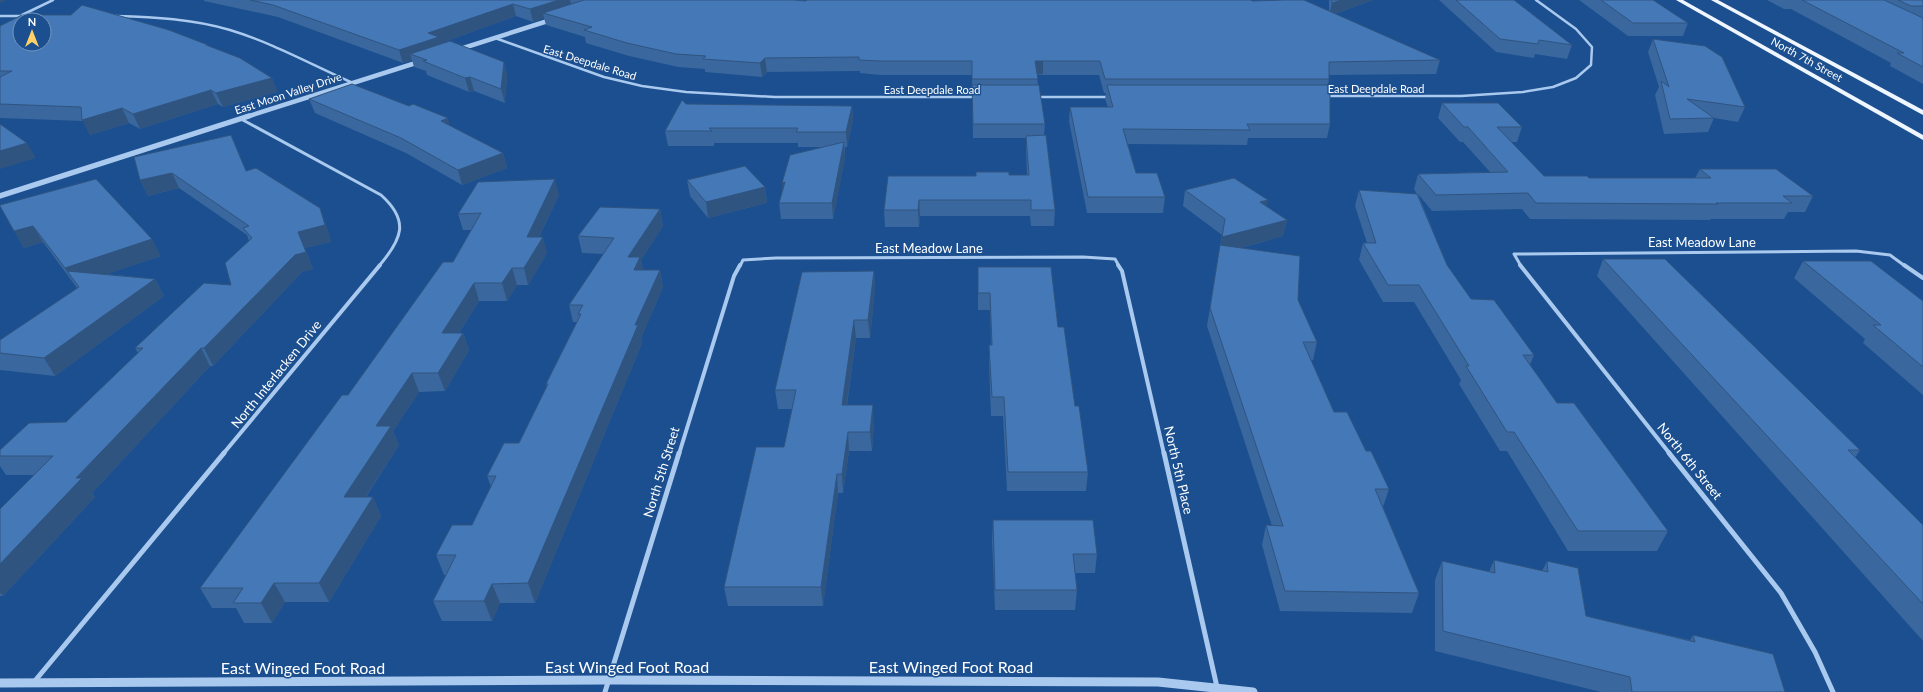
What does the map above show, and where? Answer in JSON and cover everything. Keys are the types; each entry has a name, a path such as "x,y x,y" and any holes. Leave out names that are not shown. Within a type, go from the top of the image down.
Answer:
{"main road":[{"name":"North 7th Street","path":"1679,0 1923,138"},
{"name":"North 7th Street","path":"1714,0 1923,113"}],"street":[{"path":"28,12 52,0"},
{"name":"East Deepdale Road","path":"1323,96 1475,96 1518,94 1551,87 1574,80 1588,70 1593,58 1592,46 1576,30 1536,0"},
{"path":"0,16 12,16"},
{"path":"116,16 165,18 204,24 229,30 261,41 354,83"},
{"path":"450,52 561,17"},
{"name":"East Deepdale Road","path":"494,38 604,77 642,86 684,92 729,96 771,97 979,97"},
{"name":"East Moon Valley Drive","path":"0,196 428,59"},
{"path":"1035,97 1115,96"},
{"name":"North Interlacken Drive","path":"32,683 257,414 399,240 401,227 400,216 393,205 381,195 241,119"},
{"name":"East Meadow Lane","path":"1514,254 1856,251 1890,255 1923,278"},
{"name":"North 6th Street","path":"1514,254 1524,271 1781,593 1815,652 1833,692"},
{"name":"East Meadow Lane","path":"743,260 792,258 1083,257 1115,259"},
{"name":"North 5th Place","path":"1115,259 1122,271 1217,687"},
{"name":"North 5th Street","path":"605,692 734,276 743,260"},
{"name":"East Winged Foot Road","path":"0,684 609,680 1158,682 1217,687 1253,692"}],"building":[{"path":"250,0 559,0 530,9 513,4 428,33 439,37 399,50 273,5"},
{"path":"584,0 1304,0 1440,60 1329,62 1329,79 1105,79 1100,61 1035,61 1038,79 972,79 972,61 880,61 859,60 859,57 765,58 760,63 703,59 706,56 676,54 627,43 584,30 592,27 543,13"},
{"path":"1332,0 1341,0 1332,3"},
{"path":"1456,0 1514,0 1572,45 1539,40 1538,44 1500,39"},
{"path":"1601,0 1653,0 1688,23 1633,23"},
{"path":"1802,0 1884,0 1923,18 1923,67 1897,53 1904,53"},
{"path":"1898,0 1923,0 1923,6 1911,6"},
{"path":"82,5 169,30 240,58 272,78 216,93 211,90 133,114 122,108 82,120 81,107 0,104 0,77 12,71 0,71 0,26 12,20 12,52 52,52 52,15 71,15"},
{"path":"1653,39 1705,46 1722,57 1745,107 1687,99 1714,118 1670,119 1661,81 1669,87"},
{"path":"450,41 504,62 501,89 470,77 465,78 423,61 427,60 410,54"},
{"path":"352,84 409,106 413,104 448,118 441,121 503,153 458,170 401,138 309,99"},
{"path":"972,85 1039,85 1045,124 973,124"},
{"path":"1107,85 1330,85 1330,124 1247,124 1250,130 1123,129 1136,173 1157,173 1165,197 1088,197 1070,107 1113,107"},
{"path":"682,100 686,104 852,106 846,132 796,132 798,128 709,128 712,131 665,131"},
{"path":"1442,103 1498,103 1522,127 1497,127 1544,176 1587,176 1589,178 1711,178 1700,169 1776,169 1813,196 1783,196 1792,203 1716,203 1718,204 1536,203 1528,193 1436,195 1418,174 1508,172 1468,127 1464,127"},
{"path":"0,124 27,143 0,151"},
{"path":"231,135 246,171 256,168 320,208 325,225 298,232 306,252 295,255 204,348 201,348 76,478 82,478 0,564 0,509 53,456 0,456 0,450 29,423 66,422 143,348 135,348 204,283 231,285 225,263 252,238 243,228 249,226 172,173 140,180 134,157"},
{"path":"1046,135 1055,210 1031,210 1031,200 919,200 918,210 884,210 888,176 976,176 976,172 1009,172 1009,175 1029,175 1026,136"},
{"path":"844,142 832,203 779,203 785,182 782,183 790,155"},
{"path":"745,166 765,187 706,202 687,180"},
{"path":"1234,178 1268,200 1260,202 1287,220 1222,237 1225,219 1185,190"},
{"path":"96,179 152,239 65,268 33,226 14,231 0,206 0,205"},
{"path":"555,179 527,237 543,237 524,268 512,268 502,283 474,283 442,333 463,333 438,373 412,373 376,426 391,426 344,497 373,497 319,583 274,583 261,603 233,603 243,588 200,588 342,395 348,395 443,262 453,262 481,213 458,214 478,182"},
{"path":"1359,190 1417,194 1447,265 1471,299 1494,300 1534,355 1523,355 1557,403 1574,403 1668,531 1578,531 1514,432 1507,432 1466,366 1469,366 1419,285 1388,285 1363,243 1376,243"},
{"path":"600,207 660,209 628,257 640,257 634,270 660,270 635,325 638,325 528,583 492,584 484,601 433,601 456,555 436,555 452,525 472,525 496,476 487,476 504,443 519,443 548,384 546,384 581,314 578,314 583,305 569,305 614,238 578,236"},
{"path":"1220,245 1300,256 1298,300 1317,342 1303,342 1334,412 1347,412 1366,451 1371,451 1389,489 1375,489 1419,593 1285,591 1266,525 1283,526 1210,308"},
{"path":"1603,259 1665,259 1860,450 1848,450 1923,525 1923,604"},
{"path":"1803,261 1871,261 1923,301 1923,367 1873,325 1881,325"},
{"path":"978,267 1051,267 1058,327 1064,327 1075,406 1079,406 1088,472 1008,472 1004,397 992,397 989,345 992,345 990,293 978,293"},
{"path":"67,271 155,279 44,358 0,353 0,340 79,287"},
{"path":"874,271 868,320 854,320 842,405 873,405 870,432 848,432 842,474 837,474 821,587 724,587 756,447 784,447 796,390 775,390 802,272"},
{"path":"993,520 1093,520 1097,554 1073,554 1077,590 995,590"},
{"path":"1494,560 1548,572 1547,561 1578,568 1586,616 1695,642 1693,635 1773,654 1785,692 1632,692 1630,677 1443,631 1442,561 1495,573"}]}
